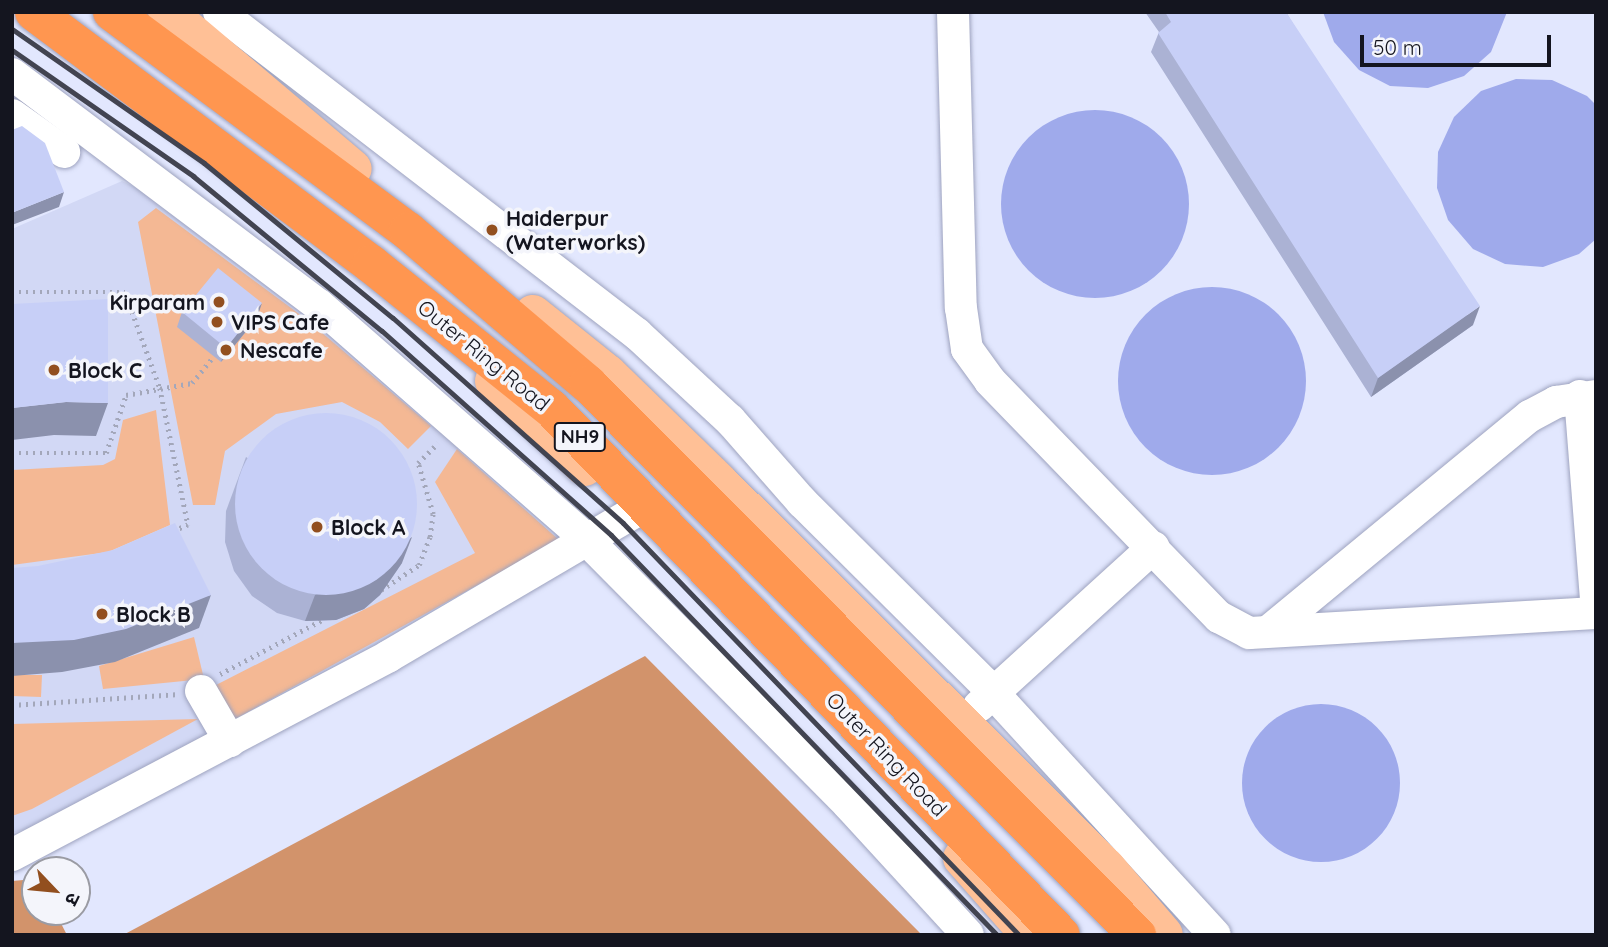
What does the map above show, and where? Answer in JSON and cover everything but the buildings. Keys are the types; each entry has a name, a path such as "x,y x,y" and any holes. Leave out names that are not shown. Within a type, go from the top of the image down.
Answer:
{"highway":[{"name":"Outer Ring Road","path":"34,12 372,264 551,408 1061,935"},
{"name":"Outer Ring Road","path":"112,12 408,231 588,384 1136,935"}],"main road":[{"name":"Outer Ring Road","path":"14,12 335,251 488,376 678,555 1030,935"},
{"path":"167,12 323,146 608,374 1106,867 1164,935"}],"street":[{"path":"219,12 637,334 730,420 802,502 993,693 1216,935"},
{"path":"953,12 961,308 967,349 990,381 1232,628 1249,633 1596,613"},
{"path":"12,74 319,305 586,539 849,805 968,935"},
{"path":"12,116 64,152"},
{"path":"1270,630 1530,416 1556,401 1588,396 1596,601"},
{"path":"12,855 389,656 633,513"},
{"path":"961,722 1154,547"},
{"path":"201,691 230,741"}],"path":[{"path":"12,292 125,292 160,388 188,525 166,534"},
{"path":"12,453 106,453 126,395 192,383 213,357"},
{"path":"375,593 419,565 430,537 433,514 418,463 456,425"},
{"path":"12,705 201,691 253,655 326,618"}],"shaded area":[{"path":"122,181 169,204 335,333 575,538 60,820 12,833 12,229"},
{"path":"156,208 306,319 431,426 408,449 380,422 342,402 276,414 225,451 215,505 193,505 138,222"},
{"path":"156,410 170,525 108,552 12,565 12,470 103,465 115,459 123,420"},
{"path":"457,449 559,540 235,719 216,685 475,553 435,482"},
{"path":"194,637 204,679 103,689 99,666"},
{"path":"645,656 922,935 123,935"},
{"path":"12,675 42,675 41,697 12,696"},
{"path":"198,719 32,809 12,816 12,724"},
{"path":"21,880 21,926 62,926 67,935 12,935 12,881"}],"water":[{"path":"1323,12 1507,12 1491,52 1464,76 1428,88 1390,86 1359,70 1334,42"},
{"path":"1516,79 1552,80 1587,96 1596,105 1596,239 1579,254 1543,267 1505,264 1473,249 1448,220 1437,188 1438,152 1454,117 1481,91"},
{"path":"1095,110 1131,117 1161,138 1182,168 1189,204 1182,240 1161,270 1131,291 1095,298 1059,291 1029,270 1008,240 1001,204 1008,168 1029,138 1059,117"},
{"path":"1212,287 1248,294 1278,315 1299,345 1306,381 1299,417 1278,447 1248,468 1212,475 1176,468 1146,447 1125,417 1118,381 1125,345 1146,315 1176,294"},
{"path":"1321,704 1351,710 1377,727 1394,753 1400,783 1394,813 1377,839 1351,856 1321,862 1291,856 1265,839 1248,813 1242,783 1248,753 1265,727 1291,710"}],"railway":[{"path":"12,29 204,163 393,318 623,523 1019,935"},
{"path":"12,50 193,176 382,331 611,535 997,935"}],"place":[{"name":"Haiderpur (Waterworks)","path":"492,230"},
{"name":"Kirparam","path":"219,302"},
{"name":"VIPS Cafe","path":"217,322"},
{"name":"Nescafe","path":"226,350"},
{"name":"Block C","path":"54,370"},
{"name":"Block A","path":"317,527"},
{"name":"Block B","path":"102,614"}]}
